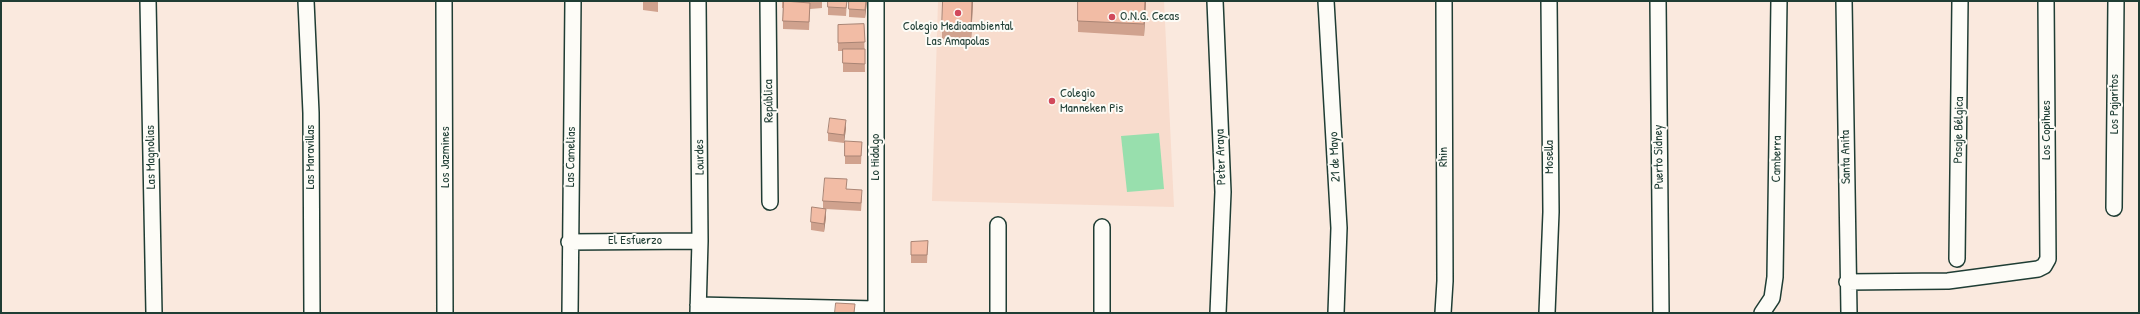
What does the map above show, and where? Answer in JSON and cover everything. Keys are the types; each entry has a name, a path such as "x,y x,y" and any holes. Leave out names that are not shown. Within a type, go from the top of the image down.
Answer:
{"street":[{"name":"Las Magnolias","path":"148,1 154,313"},
{"name":"Las Maravillas","path":"306,1 310,113 312,313"},
{"name":"Los Jazmines","path":"444,1 445,313"},
{"name":"Las Camelias","path":"570,313 569,242 573,1"},
{"name":"Lourdes","path":"698,1 700,241 698,309"},
{"name":"República","path":"768,1 770,202"},
{"name":"Lo Hidalgo","path":"876,1 876,311"},
{"name":"Peter Araya","path":"1215,1 1223,192 1218,313"},
{"name":"21 de Mayo","path":"1326,1 1339,228 1336,313"},
{"name":"Rhin","path":"1443,313 1445,281 1444,1"},
{"name":"Mosella","path":"1546,313 1551,212 1549,1"},
{"name":"Puerto Sidney","path":"1658,1 1662,313"},
{"name":"Camberra","path":"1762,313 1772,298 1775,277 1779,1"},
{"name":"Santa Anita","path":"1844,1 1847,282 1849,313"},
{"name":"Pasaje Bélgica","path":"1957,259 1960,1"},
{"name":"Los Copihues","path":"1847,282 1948,281 2038,269 2044,266 2048,259 2046,1"},
{"name":"Los Pajaritos","path":"2114,208 2116,1"},
{"path":"998,225 998,313"},
{"path":"1102,227 1102,313"},
{"name":"El Esfuerzo","path":"569,242 700,241"},
{"path":"698,309 876,311"}],"shaded area":[{"name":"Colegio Manneken Pis","path":"938,1 1164,1 1174,207 932,201"}],"green space":[{"path":"1159,133 1164,189 1127,192 1121,136"}],"building":[{"path":"784,1 810,3 809,22 783,21"},
{"path":"828,1 847,1 846,8 828,7"},
{"path":"849,1 866,1 865,10 849,9"},
{"name":"Colegio Medioambiental Las Amapolas","path":"943,1 972,1 971,30 942,28"},
{"name":"O.N.G. Cecas","path":"1078,1 1145,1 1144,24 1078,21"},
{"path":"864,24 865,42 838,43 838,25"},
{"path":"843,49 865,49 865,64 843,63"},
{"path":"830,118 846,120 844,135 828,133"},
{"path":"845,141 862,142 861,156 845,156"},
{"path":"825,178 847,179 846,189 862,190 861,203 823,201"},
{"path":"812,207 826,209 824,224 811,222"},
{"path":"928,241 927,255 911,255 911,242"},
{"path":"836,303 855,304 854,313 835,313"}],"place":[{"name":"Colegio Medioambiental Las Amapolas","path":"958,13"},
{"name":"O.N.G. Cecas","path":"1112,17"},
{"name":"Colegio Manneken Pis","path":"1052,101"}]}
